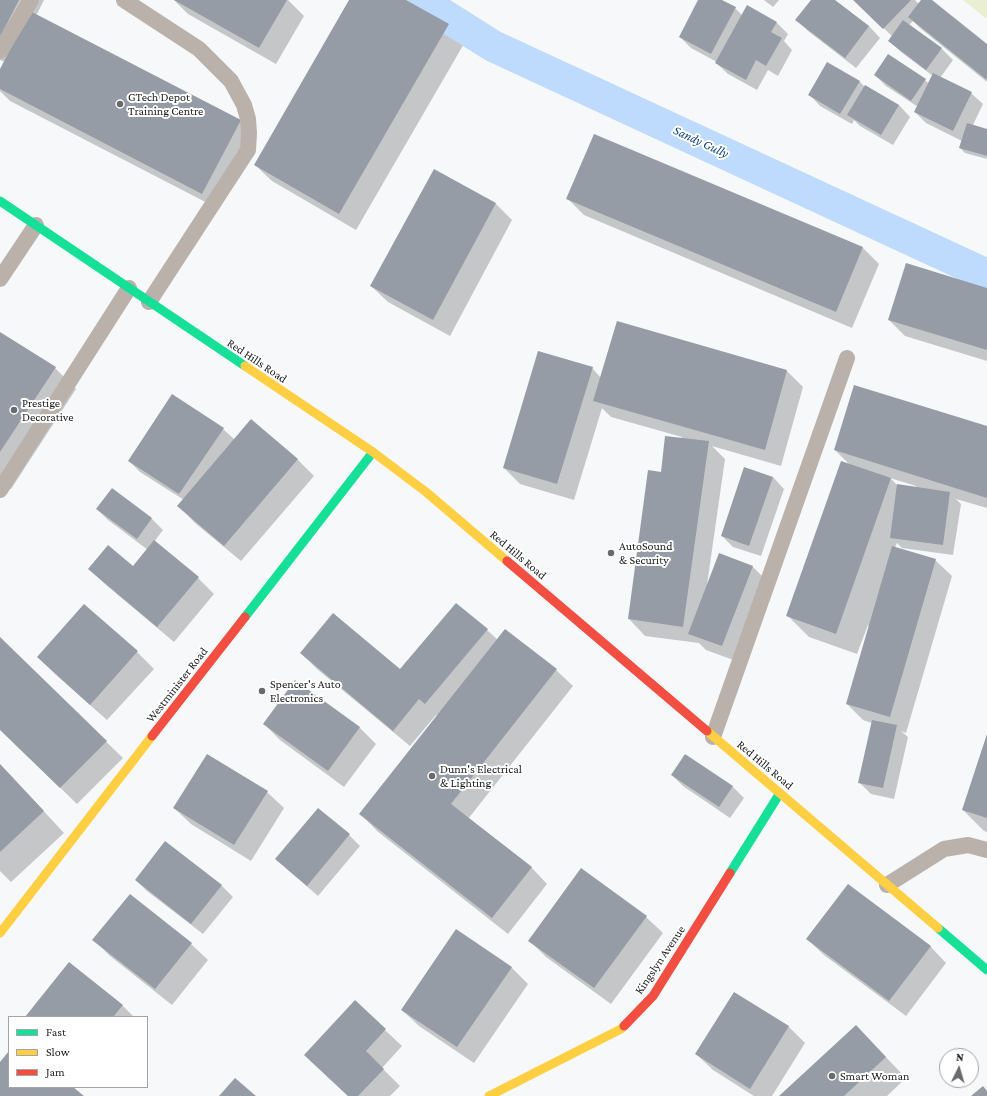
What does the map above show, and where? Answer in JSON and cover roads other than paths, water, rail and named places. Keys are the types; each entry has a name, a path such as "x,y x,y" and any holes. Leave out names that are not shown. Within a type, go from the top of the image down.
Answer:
{"main road":[{"name":"Red Hills Road","path":"0,201 373,452 426,492 987,970"},
{"name":"Westminister Road","path":"0,933 373,452"},
{"name":"Kingslyn Avenue","path":"489,1096 621,1029 653,996 780,793"}],"lane":[{"path":"0,51 31,0"},
{"path":"124,0 199,49 232,81 244,106 250,133 248,150 149,302"},
{"path":"0,279 36,225"},
{"path":"0,490 129,288"},
{"path":"713,737 848,358"},
{"path":"887,885 944,848 968,845 987,850"}],"waterway":[{"name":"Sandy Gully","path":"420,0 493,46 987,275"}],"place":[{"name":"GTech Depot Training Centre","path":"120,104"},
{"name":"Prestige Decorative","path":"14,410"},
{"name":"AutoSound & Security","path":"611,553"},
{"name":"Spencer's Auto Electronics","path":"262,691"},
{"name":"Dunn's Electrical & Lighting","path":"432,776"},
{"name":"Smart Woman","path":"832,1076"}]}
